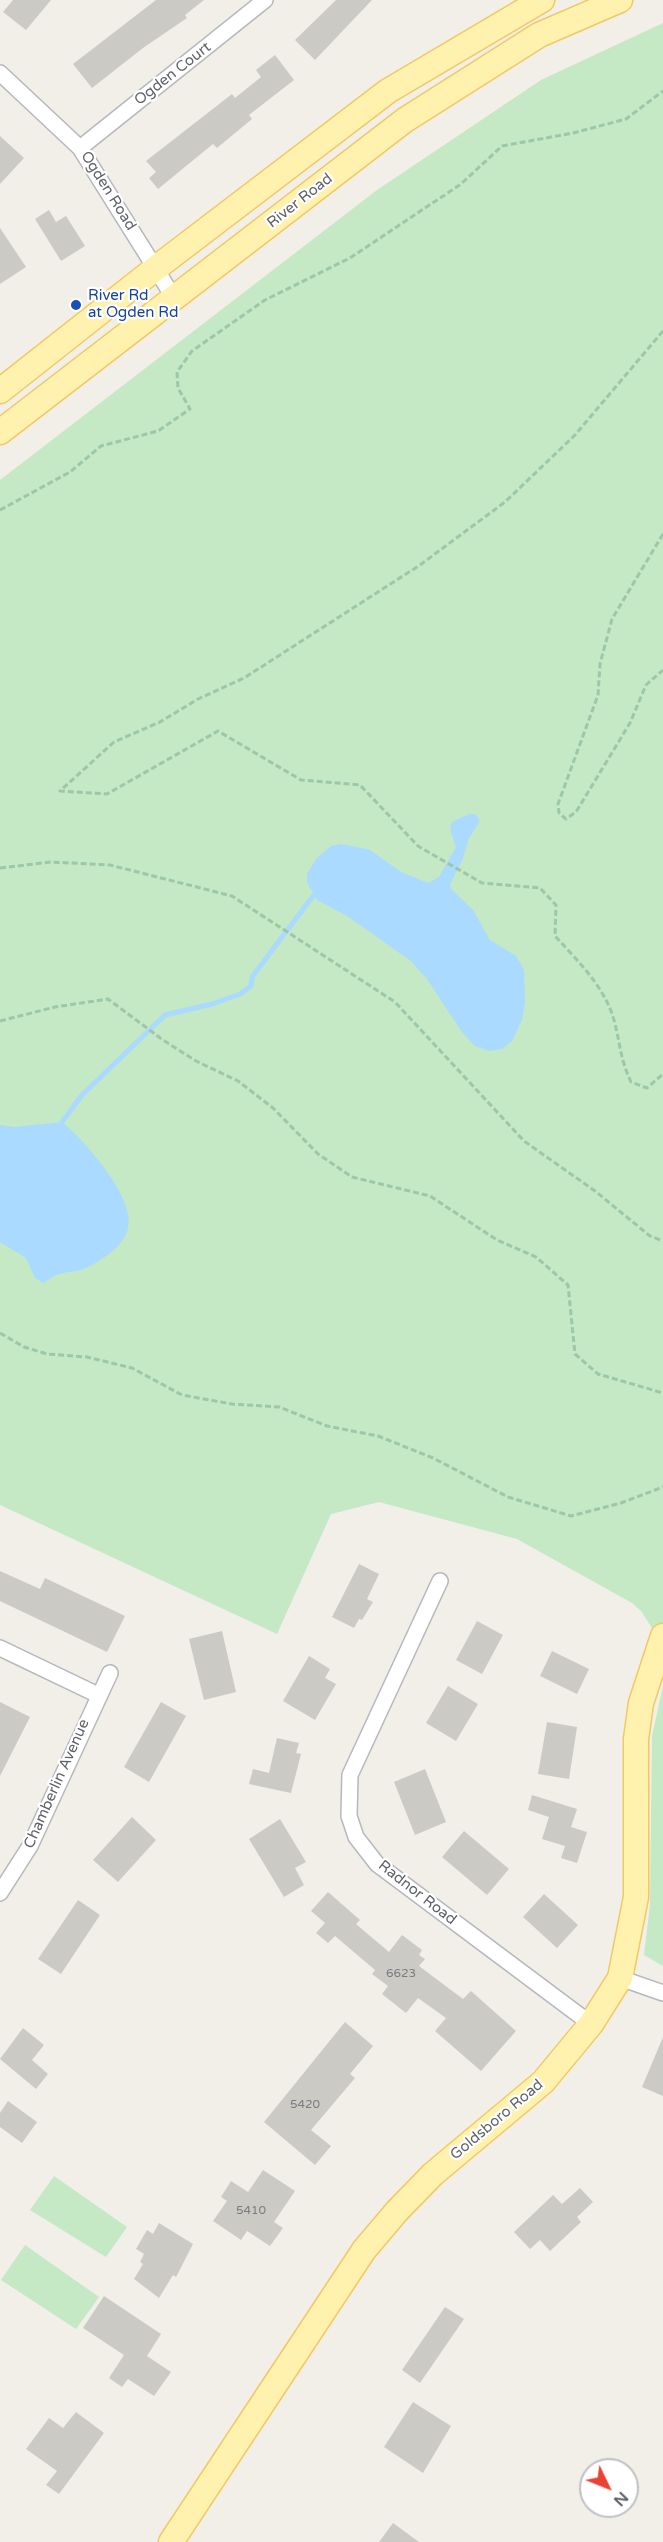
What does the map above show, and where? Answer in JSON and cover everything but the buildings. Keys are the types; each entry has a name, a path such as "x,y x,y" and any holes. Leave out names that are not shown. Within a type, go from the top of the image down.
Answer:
{"main road":[{"path":"0,391 156,268 388,91 542,0"},
{"name":"River Road","path":"0,432 405,120 539,35 620,0"},
{"name":"Goldsboro Road","path":"171,2542 364,2250 433,2174 543,2082 591,2024 620,1978 636,1897 636,1740 640,1703 663,1636"}],"street":[{"name":"Ogden Court","path":"80,148 265,0"},
{"name":"Ogden Road","path":"0,73 80,148 174,298"},
{"name":"Radnor Road","path":"440,1581 350,1775 349,1816 357,1838 377,1864 591,2024"},
{"path":"0,1648 98,1695"},
{"name":"Chamberlin Avenue","path":"0,1893 30,1846 110,1673"},
{"path":"620,1978 663,1993"}],"path":[{"path":"0,510 70,472 101,446 158,431 190,409 178,388 177,372 192,351 265,300 350,258 461,184 502,146 573,133 626,118 663,91"},
{"path":"663,331 575,435 505,502 420,565 244,678 198,699 160,722 114,742 60,791 107,794 218,731 301,780 360,785 418,846 482,883 540,888 556,905 555,936 591,976 615,1022 621,1060 631,1082 646,1088 663,1074"},
{"path":"663,534 612,619 600,664 598,695 558,804 559,813 566,819 576,812 630,723 646,685 663,670"},
{"path":"0,868 51,862 110,865 232,896 395,1002 524,1141 595,1191 650,1236 663,1241"},
{"path":"0,1021 55,1007 108,999 196,1061 238,1081 273,1108 318,1154 352,1177 430,1196 497,1240 536,1257 568,1285 575,1354 598,1374 663,1393"},
{"path":"0,1333 24,1347 47,1354 87,1357 132,1368 182,1395 232,1404 279,1407 327,1426 378,1436 433,1458 507,1497 571,1516 621,1503 663,1487"}],"green space":[{"path":"663,23 663,1645 641,1611 632,1603 517,1539 379,1502 331,1514 277,1634 0,1505 0,480 377,190 541,80"},
{"path":"663,1686 663,1966 644,1955 650,1905 652,1736"},
{"path":"54,2176 127,2227 106,2257 30,2210"},
{"path":"25,2245 99,2297 76,2329 1,2280"}],"water":[{"path":"469,814 475,814 480,821 469,838 462,861 450,884 451,889 473,910 490,940 516,956 524,970 525,1002 522,1020 512,1041 502,1049 489,1051 475,1046 462,1032 427,979 411,961 347,916 317,900 307,882 307,874 316,859 331,846 341,844 370,850 401,872 428,883 439,877 456,847 450,829 452,822"},
{"path":"62,1122 95,1156 116,1186 124,1201 128,1228 118,1245 102,1259 84,1269 56,1275 44,1283 35,1278 26,1258 0,1242 0,1125 14,1127"}],"waterway":[{"path":"62,1122 82,1095 165,1015 212,1004 240,994 251,986 252,977 313,896"}],"place":[{"name":"River Rd at Ogden Rd","path":"76,305"}]}
